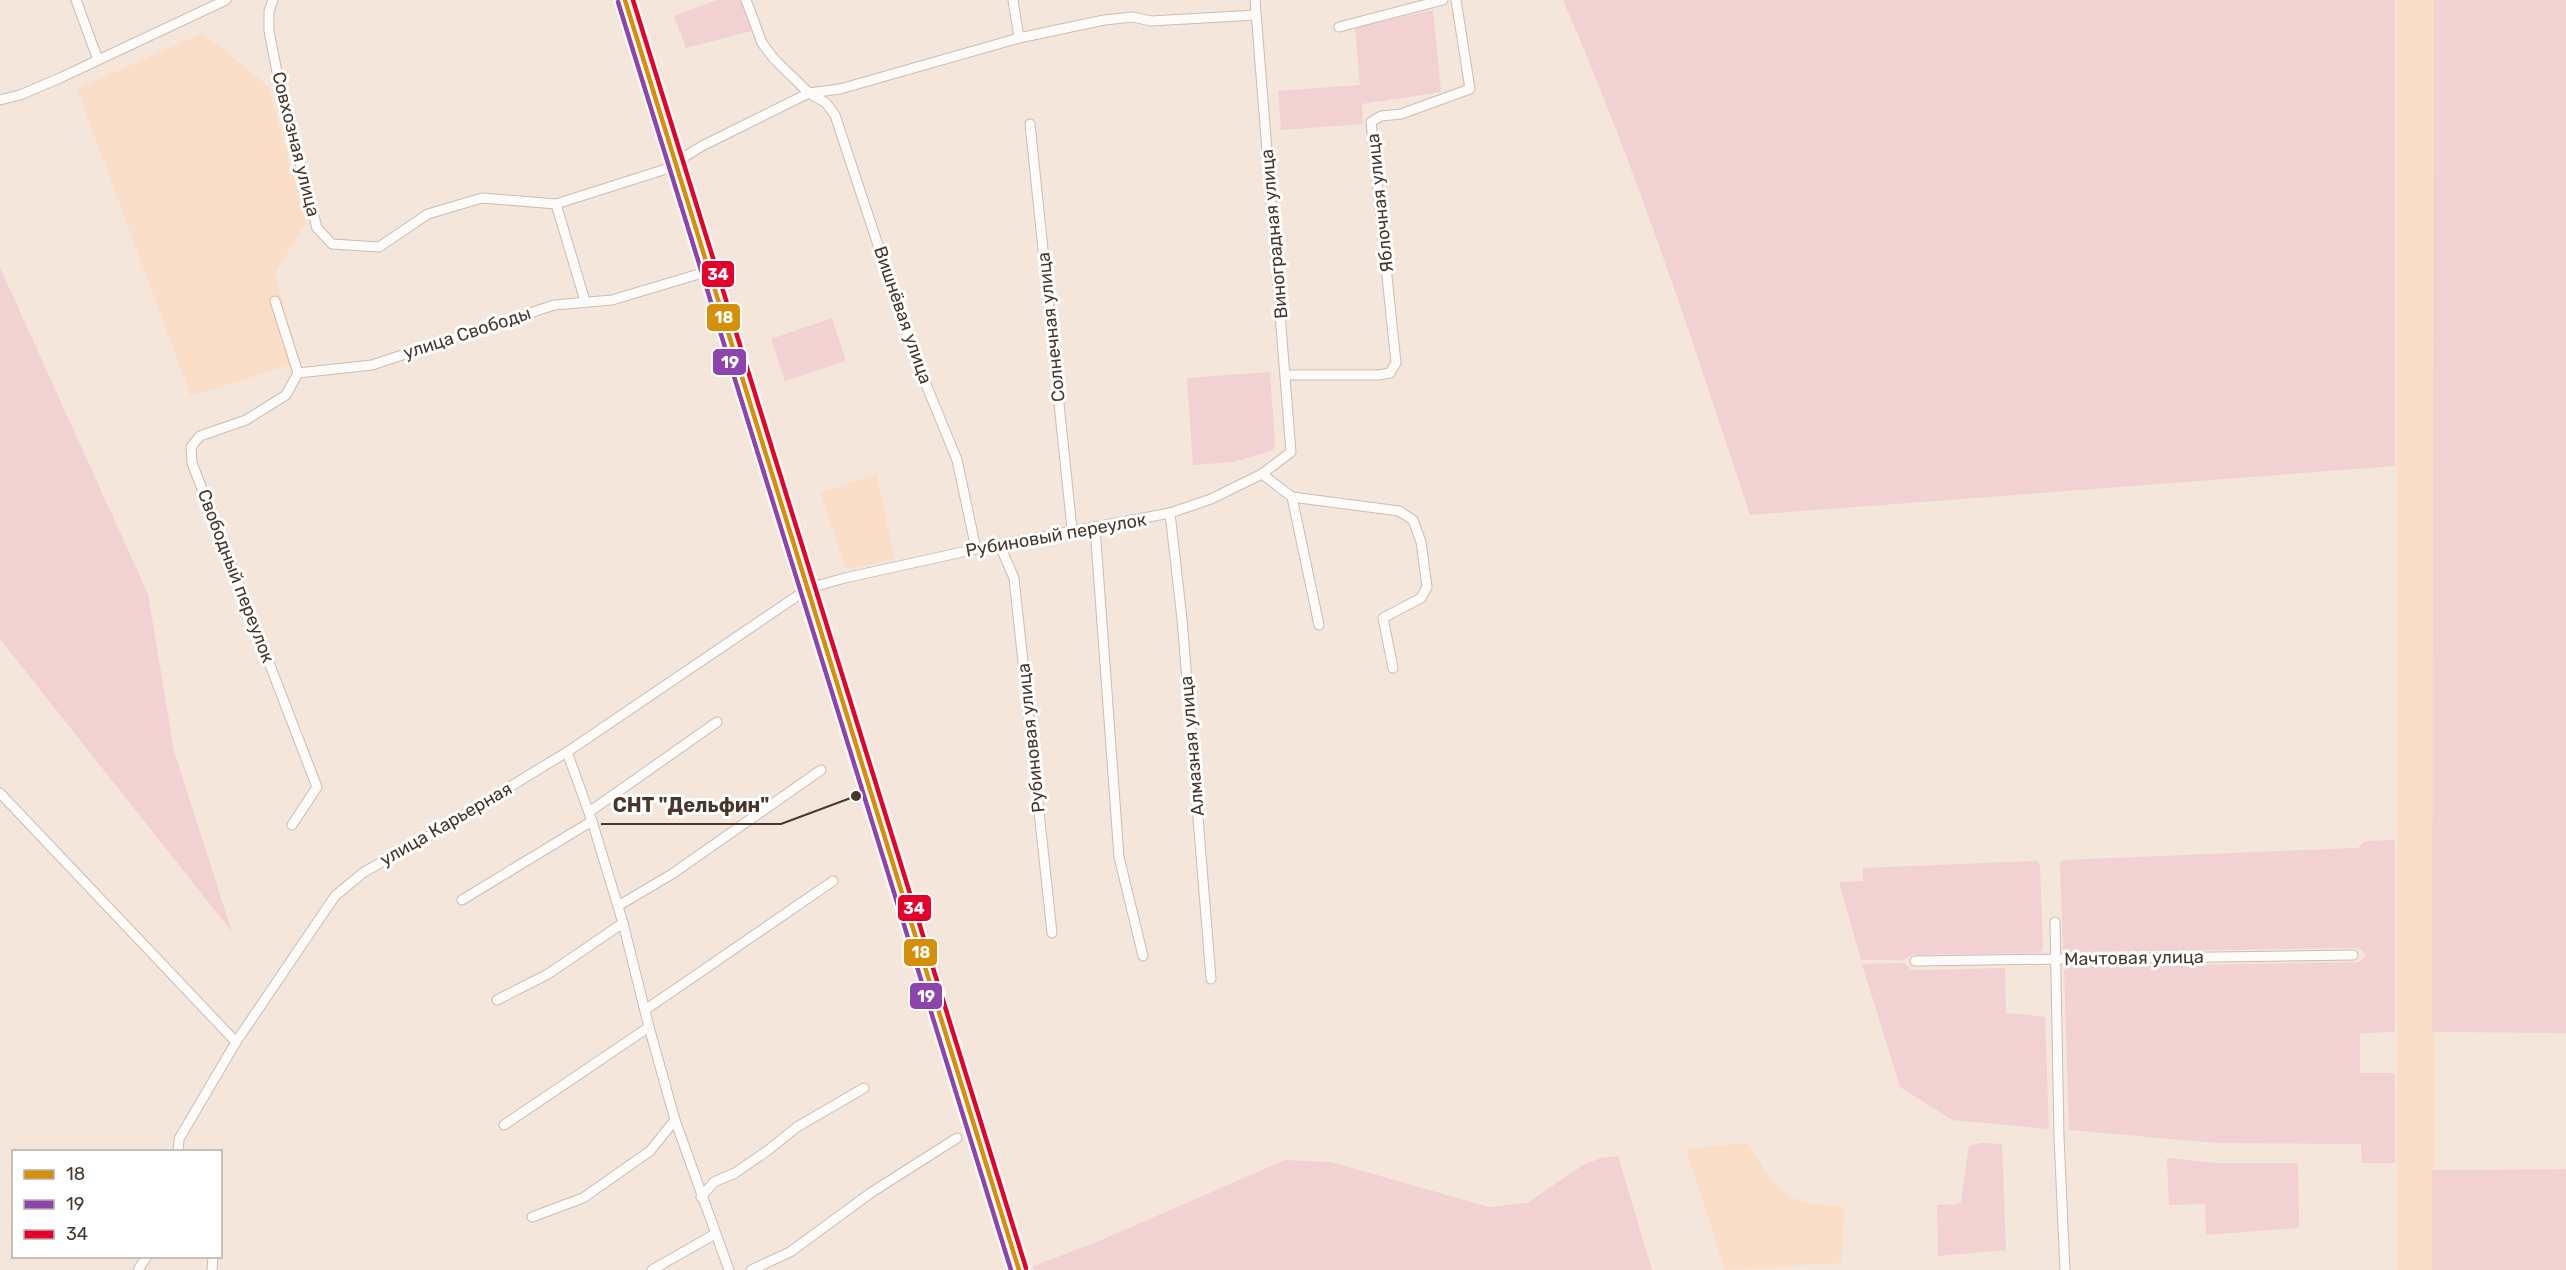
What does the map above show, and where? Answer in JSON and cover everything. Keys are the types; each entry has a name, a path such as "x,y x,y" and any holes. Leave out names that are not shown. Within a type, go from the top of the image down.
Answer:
{"main road":[{"path":"625,0 1019,1270"}],"street":[{"path":"76,0 98,60"},
{"path":"0,100 20,95 226,0"},
{"name":"Совхозная улица","path":"273,0 269,11 269,31 278,76 317,228 332,244 379,247 428,214 482,198 556,204 663,170 702,146 809,93 840,89 1019,38 1104,20 1133,17 1151,21 1256,15"},
{"name":"Вишнёвая улица","path":"746,0 762,43 775,60 809,93 826,103 835,115 916,360 957,460 976,549"},
{"path":"1013,0 1019,38"},
{"name":"Виноградная улица","path":"1255,0 1291,453"},
{"path":"1339,27 1443,0"},
{"name":"Яблочная улица","path":"1286,375 1379,375 1390,373 1396,363 1371,122 1381,116 1401,114 1470,89 1456,0"},
{"name":"Солнечная улица","path":"1030,124 1072,529"},
{"path":"556,204 585,301"},
{"name":"улица Свободы","path":"298,373 372,365 554,305 612,300 709,271"},
{"path":"275,301 298,373"},
{"name":"Свободный переулок","path":"292,825 317,787 192,463 191,447 201,436 246,420 286,395 298,373"},
{"name":"Рубиновый переулок","path":"809,588 844,578 1072,529 1170,513 1211,499 1262,474 1291,453"},
{"path":"1262,474 1292,497 1399,511 1413,520 1421,542 1427,587 1421,598 1383,618 1393,668"},
{"path":"1292,497 1319,625"},
{"name":"Алмазная улица","path":"1170,513 1182,619 1211,980"},
{"path":"1095,527 1119,857 1143,956"},
{"name":"Рубиновая улица","path":"1000,546 1014,578 1052,933"},
{"name":"улица Карьерная","path":"178,1150 179,1139 236,1042 335,896 364,872 429,836 567,752 809,588"},
{"path":"462,900 590,816 717,722"},
{"path":"567,752 590,816 623,923 675,1120 729,1270"},
{"path":"618,906 672,874 820,770"},
{"path":"0,793 236,1042"},
{"path":"645,1010 833,881"},
{"path":"2055,922 2059,1137 2065,1270"},
{"path":"497,1000 548,974 623,923"},
{"name":"Мачтовая улица","path":"1915,961 2353,955"},
{"path":"504,1125 649,1028"},
{"path":"701,1197 714,1182 751,1162 797,1127 864,1088"},
{"path":"532,1217 582,1198 650,1150 675,1120"},
{"path":"751,1270 790,1252 872,1192 957,1138"},
{"path":"652,1270 715,1234"}],"shaded area":[{"path":"717,0 740,0 752,31 686,48 674,16"},
{"path":"1563,0 2395,0 2395,466 1750,515 1639,191"},
{"path":"2397,0 2436,0 2434,1270 2397,1270"},
{"path":"2434,0 2566,0 2566,1033 2432,1032"},
{"path":"1433,10 1441,92 1362,104 1363,124 1281,130 1278,91 1360,85 1355,27"},
{"path":"203,33 269,87 306,223 275,273 299,362 191,396 77,89"},
{"path":"0,268 148,594 174,751 232,932 0,639"},
{"path":"832,318 846,361 785,381 771,339"},
{"path":"1270,372 1275,444 1273,450 1234,462 1193,465 1187,378"},
{"path":"876,474 895,559 846,569 821,493"},
{"path":"2395,840 2395,1032 2360,1033 2360,1073 2395,1073 2395,1163 2362,1163 2361,1144 2217,1143 2069,1130 2064,970 2067,967 2359,962 2366,955 2359,948 2066,952 2063,949 2060,863 2063,860 2358,848 2365,841"},
{"path":"2037,861 2040,864 2043,949 2040,953 1912,955 1903,960 1861,960 1839,882 1863,881 1863,868"},
{"path":"1904,963 1912,970 2005,968 2006,1013 2045,1017 2049,1129 1952,1120 1900,1087 1862,964"},
{"path":"1748,1143 1773,1183 1789,1196 1806,1203 1844,1207 1841,1263 1725,1270 1686,1149"},
{"path":"1981,1143 2002,1144 2006,1250 1938,1256 1937,1205 1961,1202 1969,1146"},
{"path":"1618,1156 1652,1270 1034,1270 1033,1266 1092,1244 1285,1160 1331,1162 1489,1207 1527,1203 1583,1165 1601,1158"},
{"path":"2167,1158 2217,1163 2298,1163 2299,1228 2206,1235 2205,1204 2169,1205"},
{"path":"2566,1169 2566,1270 2432,1270 2432,1170"}],"transit line":[{"name":"18","path":"625,0 1019,1270"},
{"name":"34","path":"633,0 1026,1268"},
{"name":"19","path":"618,2 1011,1270"}],"place":[{"name":"СНТ \"Дельфин\"","path":"856,796"}]}
